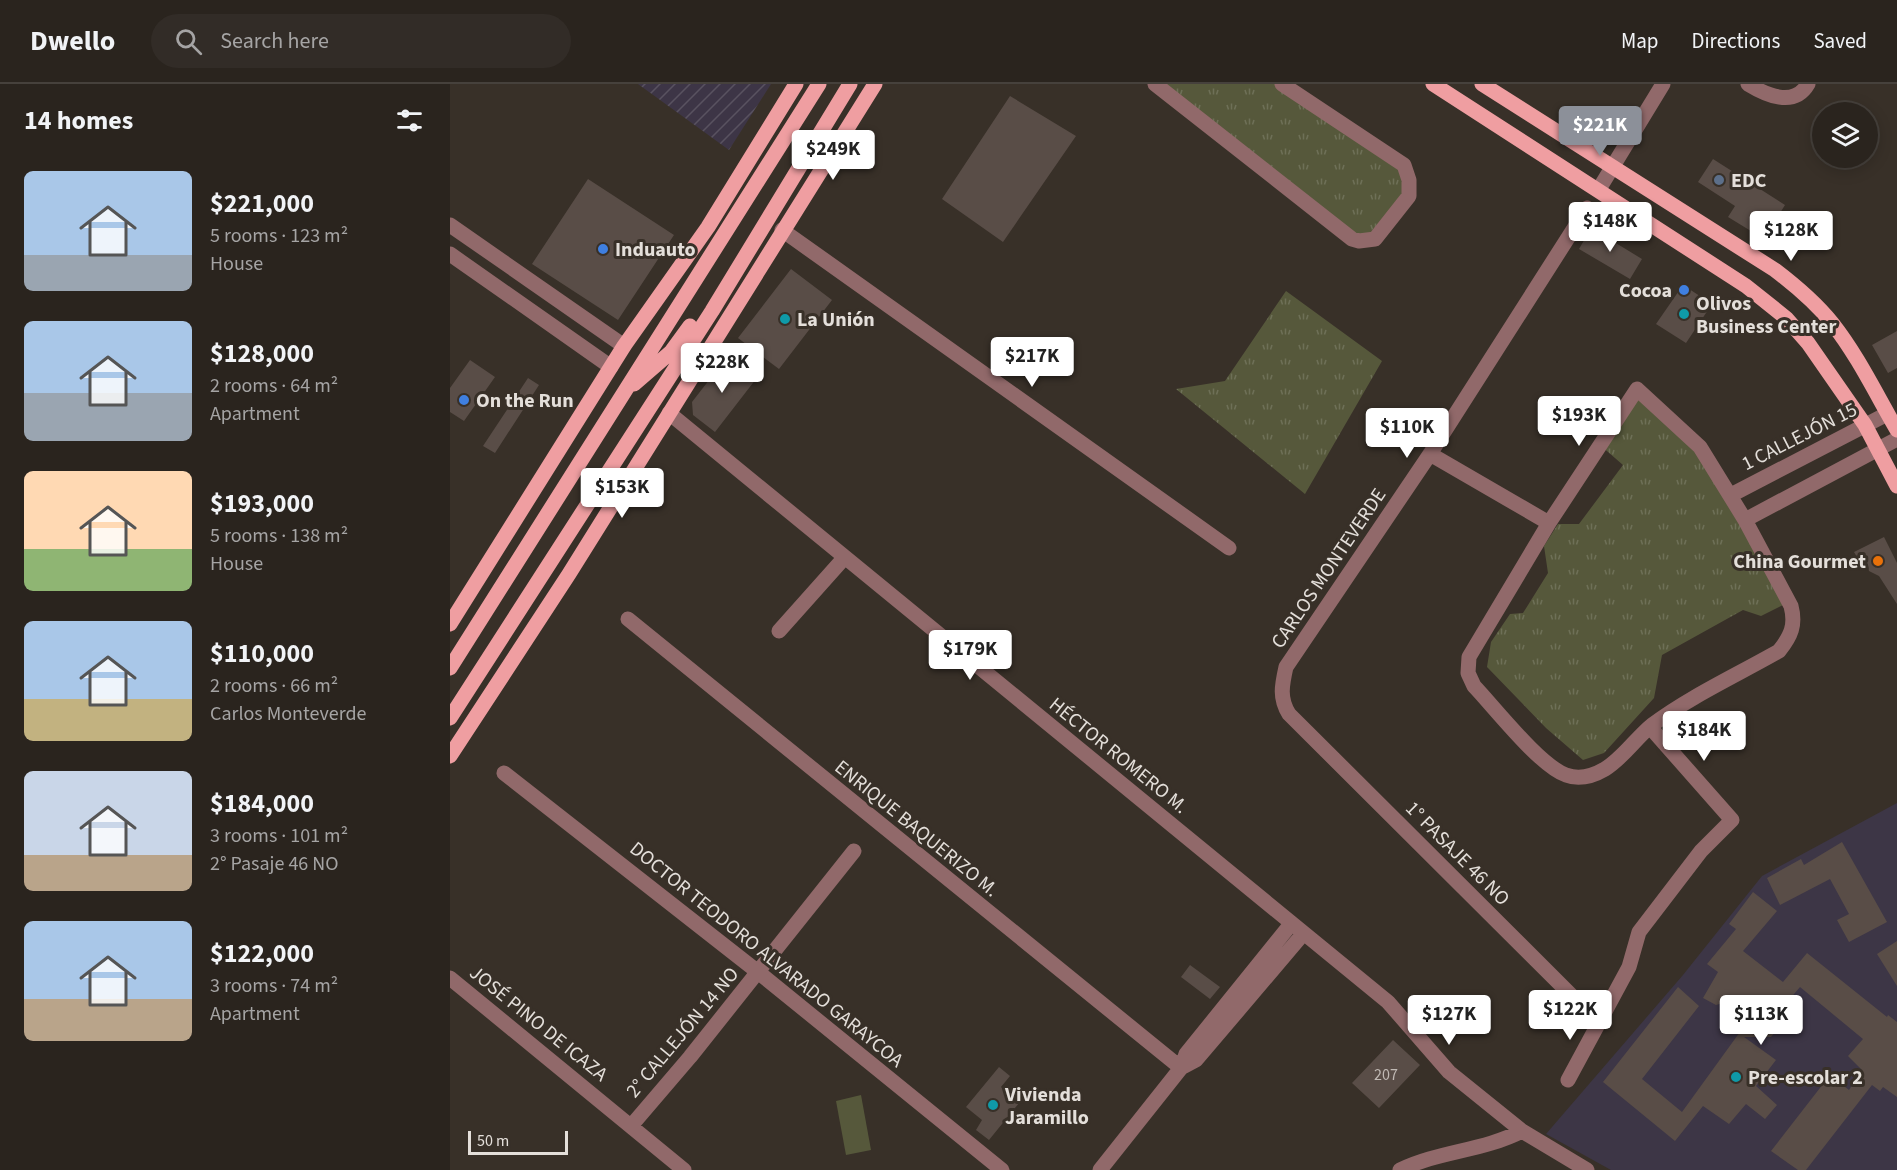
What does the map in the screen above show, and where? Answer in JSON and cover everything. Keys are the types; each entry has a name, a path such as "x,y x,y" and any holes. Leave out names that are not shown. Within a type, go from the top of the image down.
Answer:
{"main road":[{"path":"450,624 624,346 708,227 796,84"},
{"path":"450,668 819,84"},
{"path":"629,387 651,372 681,340 840,84"},
{"path":"450,718 712,311 850,84"},
{"path":"450,756 569,574 875,84"},
{"path":"1433,84 1746,286 1786,318 1808,344 1865,426 1897,486"},
{"path":"1482,84 1775,270 1805,294 1832,323 1852,350 1897,430"},
{"path":"629,387 708,227"},
{"path":"712,311 763,261"}],"street":[{"path":"1155,84 1352,239 1359,241 1375,239 1409,196 1409,180 1404,165 1282,84"},
{"path":"1599,189 1664,84"},
{"path":"1748,84 1767,95 1786,99 1804,90 1808,84"},
{"name":"CARLOS MONTEVERDE","path":"1289,714 1282,702 1286,667 1430,454 1587,208"},
{"path":"450,225 624,346"},
{"path":"782,230 1229,548"},
{"path":"450,254 611,367"},
{"path":"1637,389 1700,447 1745,520 1791,606 1794,621 1791,637 1779,651 1677,708 1650,727 1607,768 1591,776 1565,775 1549,766 1474,686 1468,673 1469,657 1549,523 1637,389"},
{"name":"HÉCTOR ROMERO M.","path":"669,412 1388,1002 1449,1072 1522,1131 1587,1170"},
{"name":"1 CALLEJÓN 15","path":"1731,495 1887,414"},
{"path":"1745,520 1897,439"},
{"path":"1430,454 1549,523"},
{"path":"779,632 845,557"},
{"name":"ENRIQUE BAQUERIZO M.","path":"628,619 1181,1068"},
{"name":"1° PASAJE 46 NO","path":"1289,714 1581,1005 1602,1017"},
{"path":"1568,1080 1629,967 1639,932 1701,851 1732,820 1650,727"},
{"name":"DOCTOR TEODORO ALVARADO GARAYCOA","path":"504,773 758,972 1002,1170"},
{"name":"2° CALLEJÓN 14 NO","path":"631,1126 690,1058 854,851"},
{"path":"1100,1170 1181,1068 1186,1053 1297,929"},
{"name":"JOSÉ PINO DE ICAZA","path":"450,978 684,1170"},
{"path":"1400,1170 1434,1157 1504,1140 1522,1131"}],"shaded area":[{"path":"638,84 771,84 729,150"},
{"path":"1897,803 1897,1170 1611,1170 1546,1134 1683,975 1762,876"}],"green space":[{"path":"1155,84 1282,84 1404,165 1409,196 1375,239 1359,241"},
{"path":"1286,291 1382,361 1305,494 1176,389 1225,381"},
{"path":"1637,389 1700,447 1789,602 1761,616 1743,610 1662,655 1654,698 1604,753 1583,760 1546,728 1487,667 1491,642 1510,614 1523,613 1548,573 1544,546 1558,524 1579,524 1623,465 1600,445"},
{"path":"861,1095 871,1150 846,1155 836,1101"}],"building":[{"path":"1010,96 1076,136 1003,242 942,199"},
{"path":"1713,159 1785,205 1764,239 1728,217 1735,206 1698,182"},
{"name":"Induauto","path":"588,179 674,235 618,320 532,264"},
{"path":"1600,227 1609,232 1606,237 1642,259 1630,279 1579,249 1590,230"},
{"name":"La Unión","path":"791,269 832,300 779,369 738,338"},
{"name":"Olivos Business Center","path":"1683,285 1712,304 1686,343 1656,324"},
{"path":"1897,331 1897,368 1888,373 1872,345"},
{"path":"727,357 756,379 715,432 693,415 692,402"},
{"name":"On the Run","path":"470,360 495,377 464,421 450,412 450,388"},
{"path":"528,378 539,385 495,453 483,446"},
{"name":"China Gourmet","path":"1884,537 1897,563 1897,604 1879,576 1869,571 1867,562 1861,564 1854,552"},
{"path":"1842,842 1887,922 1849,942 1837,920 1849,914 1830,879 1780,905 1767,878 1801,859 1804,865"},
{"path":"1753,892 1777,911 1743,951 1783,982 1807,953 1887,1017 1888,1015 1897,1022 1897,1097 1883,1087 1880,1091 1872,1085 1806,1170 1798,1170 1771,1151 1830,1075 1849,1090 1862,1070 1848,1056 1863,1039 1800,987 1773,1019 1776,1031 1771,1037 1744,1037 1776,1060 1756,1086 1777,1105 1765,1119 1746,1104 1729,1124 1703,1106 1675,1141 1603,1082 1678,987 1699,1006 1642,1079 1682,1112 1745,1025 1739,1021 1738,1014 1731,1016 1724,1011 1723,1003 1716,1005 1703,998 1718,972 1707,964 1736,929 1729,924"},
{"path":"1897,941 1897,986 1877,954"},
{"path":"1190,965 1220,987 1210,999 1181,977"},
{"path":"1437,997 1449,1008 1431,1028 1419,1017"},
{"path":"1393,1040 1420,1065 1379,1108 1352,1083"},
{"name":"Vivienda Jaramillo","path":"999,1067 1010,1076 1001,1087 1019,1103 989,1140 976,1130 982,1120 966,1107"}],"place":[{"name":"EDC","path":"1719,180"},
{"name":"Induauto","path":"603,249"},
{"name":"Cocoa","path":"1684,290"},
{"name":"Olivos Business Center","path":"1684,314"},
{"name":"La Unión","path":"785,319"},
{"name":"On the Run","path":"464,400"},
{"name":"China Gourmet","path":"1878,561"},
{"name":"Pre-escolar 2","path":"1736,1077"},
{"name":"Vivienda Jaramillo","path":"993,1105"}]}
